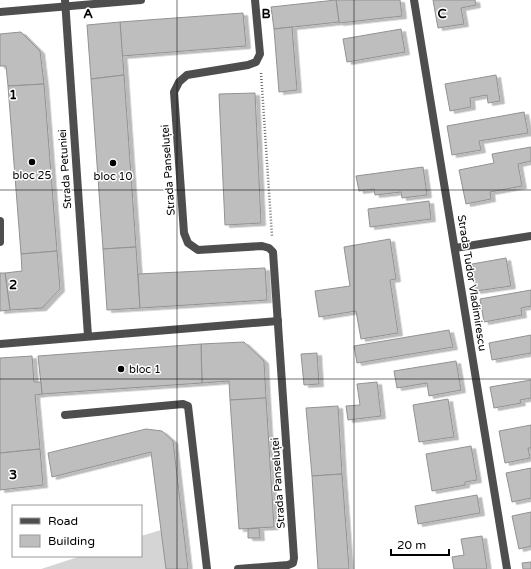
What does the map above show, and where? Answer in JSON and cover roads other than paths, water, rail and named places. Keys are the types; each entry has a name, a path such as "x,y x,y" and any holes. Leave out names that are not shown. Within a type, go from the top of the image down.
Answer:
{"street":[{"path":"0,12 65,4 141,0"},
{"name":"Strada Panseluței","path":"238,569 288,565 292,563 294,558 273,252 269,248 262,246 198,250 188,243 184,233 174,92 179,82 187,75 248,65 256,62 260,54 255,0"},
{"name":"Strada Tudor Vladimirescu","path":"414,0 507,569"},
{"name":"Strada Petuniei","path":"65,4 88,336"},
{"path":"0,222 0,242"},
{"path":"455,248 531,236"},
{"path":"0,344 278,321"},
{"path":"65,415 183,404 188,406 207,569"}],"place":[{"name":"bloc 25","path":"32,162"},
{"name":"bloc 10","path":"113,163"},
{"name":"bloc 1","path":"121,369"}]}
